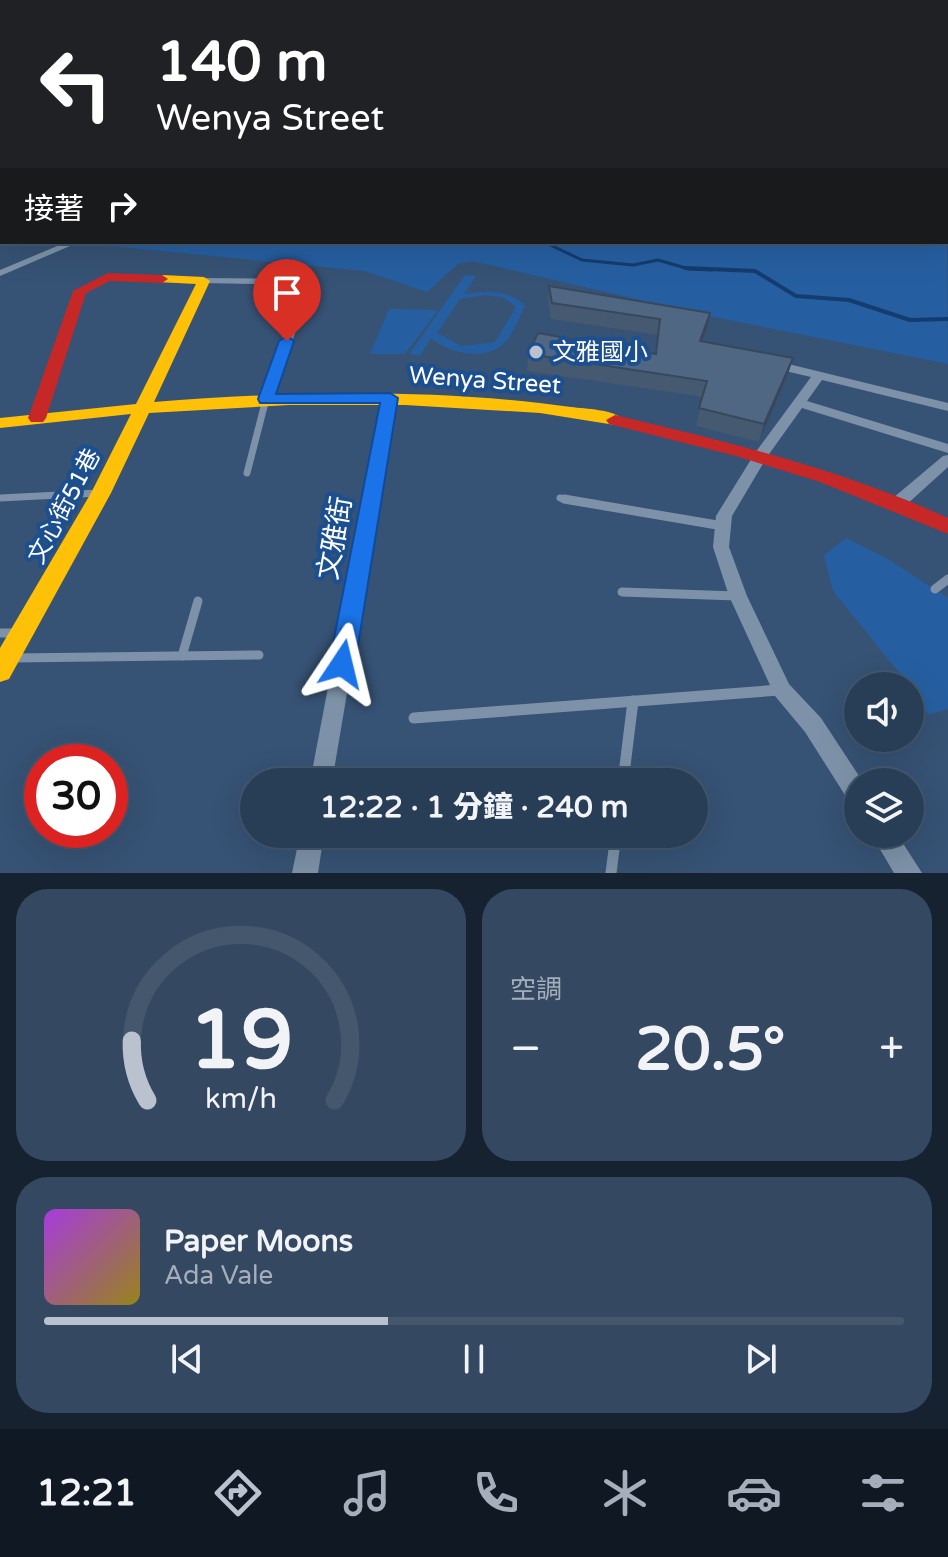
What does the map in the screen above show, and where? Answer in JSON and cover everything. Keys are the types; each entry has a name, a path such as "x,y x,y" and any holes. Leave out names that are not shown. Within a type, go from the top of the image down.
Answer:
{"street":[{"path":"0,273 65,246"},
{"path":"37,418 80,291 108,277 308,282 266,399"},
{"name":"文心街51巷","path":"4,664 101,493 204,281"},
{"path":"759,361 948,407"},
{"path":"820,374 760,456 724,516 721,547 738,596 782,690 813,725 844,773"},
{"name":"Wenya Street","path":"0,423 144,405 266,399 390,398 573,410 760,456 899,502 948,527"},
{"name":"文雅街","path":"324,768 390,398"},
{"path":"801,403 948,449"},
{"path":"899,502 948,459"},
{"path":"305,873 309,848"},
{"path":"892,848 909,873"}],"lane":[{"path":"247,473 266,399"},
{"path":"0,498 101,493"},
{"path":"560,498 723,526"},
{"path":"935,589 948,579"},
{"path":"622,592 738,596"},
{"path":"182,656 198,601"},
{"path":"0,633 22,633"},
{"path":"4,664 259,655"},
{"path":"414,718 782,690"},
{"path":"625,768 633,701"},
{"path":"611,873 614,848"}],"shaded area":[{"path":"90,244 947,244 948,364 709,316 472,261 458,264 427,292 364,271"},
{"path":"465,275 476,276 464,294 504,294 525,306 509,337 494,350 466,353 447,348 431,338 420,356 409,354","holes":["485,295 504,298 516,307 495,342 462,346 437,333 460,299"]},
{"path":"389,309 438,310 405,354 370,354"},
{"path":"846,538 888,559 948,598 948,709 928,715 924,709 924,672 899,672 833,591 824,555"}],"building":[{"path":"549,286 710,313 700,341 793,358 764,424 699,408 707,381 528,354 538,333 656,354 660,319 552,303"}],"waterway":[{"path":"548,244 582,260 633,265 658,260 686,268"},
{"path":"686,268 755,271 796,296 849,300 910,320 948,319"},
{"path":"686,268 712,270"}],"traffic: slow":[{"path":"0,671 101,493 204,281 162,279"},
{"path":"0,423 116,410 232,402 347,399 521,407 615,420"}],"traffic: jam":[{"path":"37,418 80,291 108,277 162,279"},
{"path":"615,420 827,477 948,527"}],"place":[{"name":"文雅國小","path":"536,352"}],"route":[{"path":"287,341 266,399 390,398 342,664"}]}
